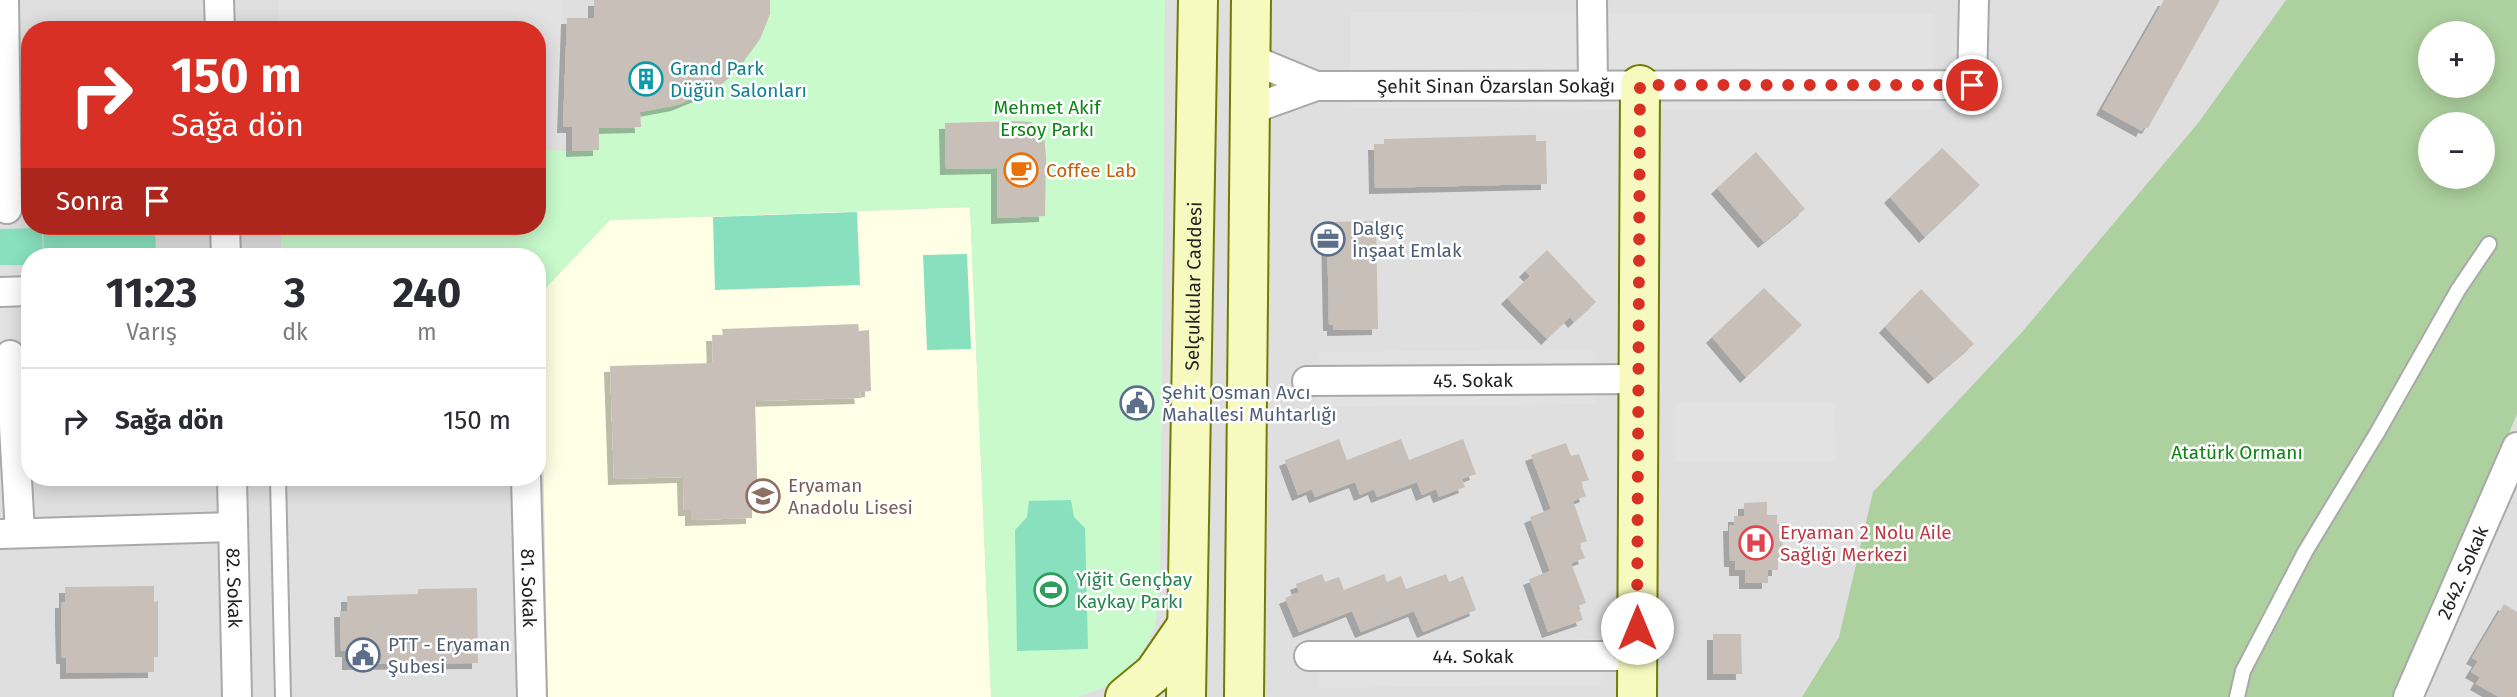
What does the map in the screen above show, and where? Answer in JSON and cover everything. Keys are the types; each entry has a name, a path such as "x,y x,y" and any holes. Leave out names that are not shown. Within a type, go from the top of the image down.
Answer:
{"main road":[{"name":"Selçuklular Caddesi","path":"1186,697 1198,0"},
{"path":"1244,697 1251,0"},
{"path":"1197,58 1251,59"},
{"path":"1637,697 1640,85"},
{"path":"1196,111 1250,110"},
{"path":"1125,697 1154,673 1187,625"}],"street":[{"path":"4,0 12,209"},
{"path":"219,0 220,21"},
{"path":"1592,0 1593,85"},
{"name":"Şehit Sinan Özarslan Sokağı","path":"1316,86 1972,85 1974,0"},
{"path":"1251,59 1316,86"},
{"path":"1250,110 1316,86"},
{"path":"0,292 21,291"},
{"path":"13,355 10,534 233,527"},
{"name":"45. Sokak","path":"1307,381 1639,379"},
{"name":"2642. Sokak","path":"2408,697 2517,447"},
{"name":"82. Sokak","path":"232,486 237,697"},
{"name":"81. Sokak","path":"526,486 532,697"},
{"name":"44. Sokak","path":"1309,656 1637,656"}],"lane":[{"path":"2237,697 2244,671 2305,551 2377,433 2458,289 2489,244"},
{"path":"278,486 283,697"}],"shaded area":[{"path":"0,0 2517,0 2517,697 0,697"},
{"path":"279,0 563,0 562,150 546,150 546,21 279,21"},
{"path":"1351,12 1934,14 1933,110 1351,108"},
{"name":"Eryaman Anadolu Lisesi","path":"970,207 991,697 548,697 544,486 546,486 546,288 610,220"},
{"path":"0,266 21,266 21,399 0,399"},
{"path":"1593,349 1594,404 1318,407 1318,352"},
{"path":"1835,402 1836,461 1675,462 1675,403"},
{"path":"1600,639 1601,685 1318,688 1318,642"}],"green space":[{"name":"Mehmet Akif Ersoy Parkı","path":"770,0 1165,0 1160,592 1155,626 1145,648 1128,671 1104,687 1078,697 991,697 970,207 610,220 546,288 546,248 281,248 281,235 546,235 546,150 572,151 599,128 641,127 641,112 667,107 706,94 738,69"},
{"name":"Atatürk Ormanı","path":"2286,0 2517,0 2517,414 2398,697 1802,697 1839,637 1873,492 2022,332 2199,122"},
{"path":"857,212 860,285 715,290 713,217"},
{"path":"21,228 21,235 42,235 43,248 21,248 21,265 0,265 0,229"},
{"path":"43,235 155,235 156,248 44,248"},
{"path":"967,254 971,349 927,350 923,255"},
{"name":"Yiğit Gençbay Kaykay Parkı","path":"1071,500 1074,517 1085,528 1088,649 1017,651 1015,530 1027,517 1029,501"}],"building":[{"name":"Grand Park Düğün Salonları","path":"594,0 770,0 770,14 760,39 739,68 714,90 677,105 640,112 641,127 599,128 599,150 572,151 572,127 563,127 567,18 594,18"},
{"path":"2164,0 2220,0 2148,128 2144,127 2142,131 2102,109"},
{"name":"Coffee Lab","path":"1031,122 1044,134 1045,216 997,218 997,168 946,169 945,123"},
{"path":"1536,135 1536,141 1546,141 1547,184 1375,188 1374,144 1384,144 1384,139"},
{"path":"1942,148 1980,185 1925,237 1890,197"},
{"path":"1756,152 1805,209 1764,242 1717,188"},
{"path":"1376,221 1378,329 1333,330 1333,325 1329,325 1327,227 1331,227 1331,222"},
{"path":"1547,250 1596,302 1574,322 1570,317 1547,339 1507,298 1530,276 1525,271"},
{"path":"1764,288 1802,325 1746,377 1712,337"},
{"path":"1921,289 1974,344 1934,378 1885,327"},
{"path":"858,324 859,331 869,330 871,391 860,392 861,398 755,401 758,507 752,507 752,518 691,520 691,510 684,510 683,477 614,479 610,366 713,363 712,335 723,335 722,329"},
{"path":"1339,439 1347,460 1401,439 1409,460 1463,439 1476,474 1462,479 1465,487 1439,497 1436,489 1422,495 1417,482 1377,497 1374,489 1360,495 1355,482 1315,497 1312,489 1298,495 1285,460"},
{"path":"1566,443 1571,456 1579,454 1589,480 1581,482 1586,496 1573,501 1587,541 1579,544 1585,558 1571,563 1586,603 1578,606 1583,620 1548,632 1529,579 1550,571 1530,517 1551,509 1531,455"},
{"name":"Eryaman 2 Nolu Aile Sağlığı Merkezi","path":"1767,502 1767,515 1777,515 1777,524 1782,524 1783,560 1778,560 1778,570 1768,570 1768,583 1745,583 1745,570 1735,570 1735,561 1730,561 1729,525 1734,525 1734,516 1744,516 1744,503"},
{"path":"1322,574 1325,582 1339,577 1344,590 1384,574 1387,582 1401,576 1406,589 1446,574 1449,582 1463,576 1476,610 1423,632 1414,611 1361,632 1352,611 1299,632 1285,598 1299,592 1296,584"},
{"path":"154,586 154,602 158,601 158,657 154,657 154,672 66,673 66,658 62,658 61,620 61,602 65,602 65,587"},
{"path":"477,588 478,663 348,664 348,651 341,651 340,611 347,611 347,596 418,594 418,589"},
{"path":"2504,604 2517,612 2517,697 2499,697 2476,684 2480,677 2471,672 2478,661 2472,658"},
{"path":"1713,634 1741,634 1742,674 1713,674"}],"place":[{"name":"Grand Park Düğün Salonları","path":"646,79"},
{"name":"Coffee Lab","path":"1021,170"},
{"name":"Dalgıç İnşaat Emlak","path":"1328,239"},
{"name":"Şehit Osman Avcı Mahallesi Muhtarlığı","path":"1137,403"},
{"name":"Eryaman Anadolu Lisesi","path":"763,496"},
{"name":"Eryaman 2 Nolu Aile Sağlığı Merkezi","path":"1756,543"},
{"name":"Yiğit Gençbay Kaykay Parkı","path":"1051,590"},
{"name":"PTT - Eryaman Şubesi","path":"363,655"}],"route":[{"path":"1637,628 1640,85 1972,85"}]}
